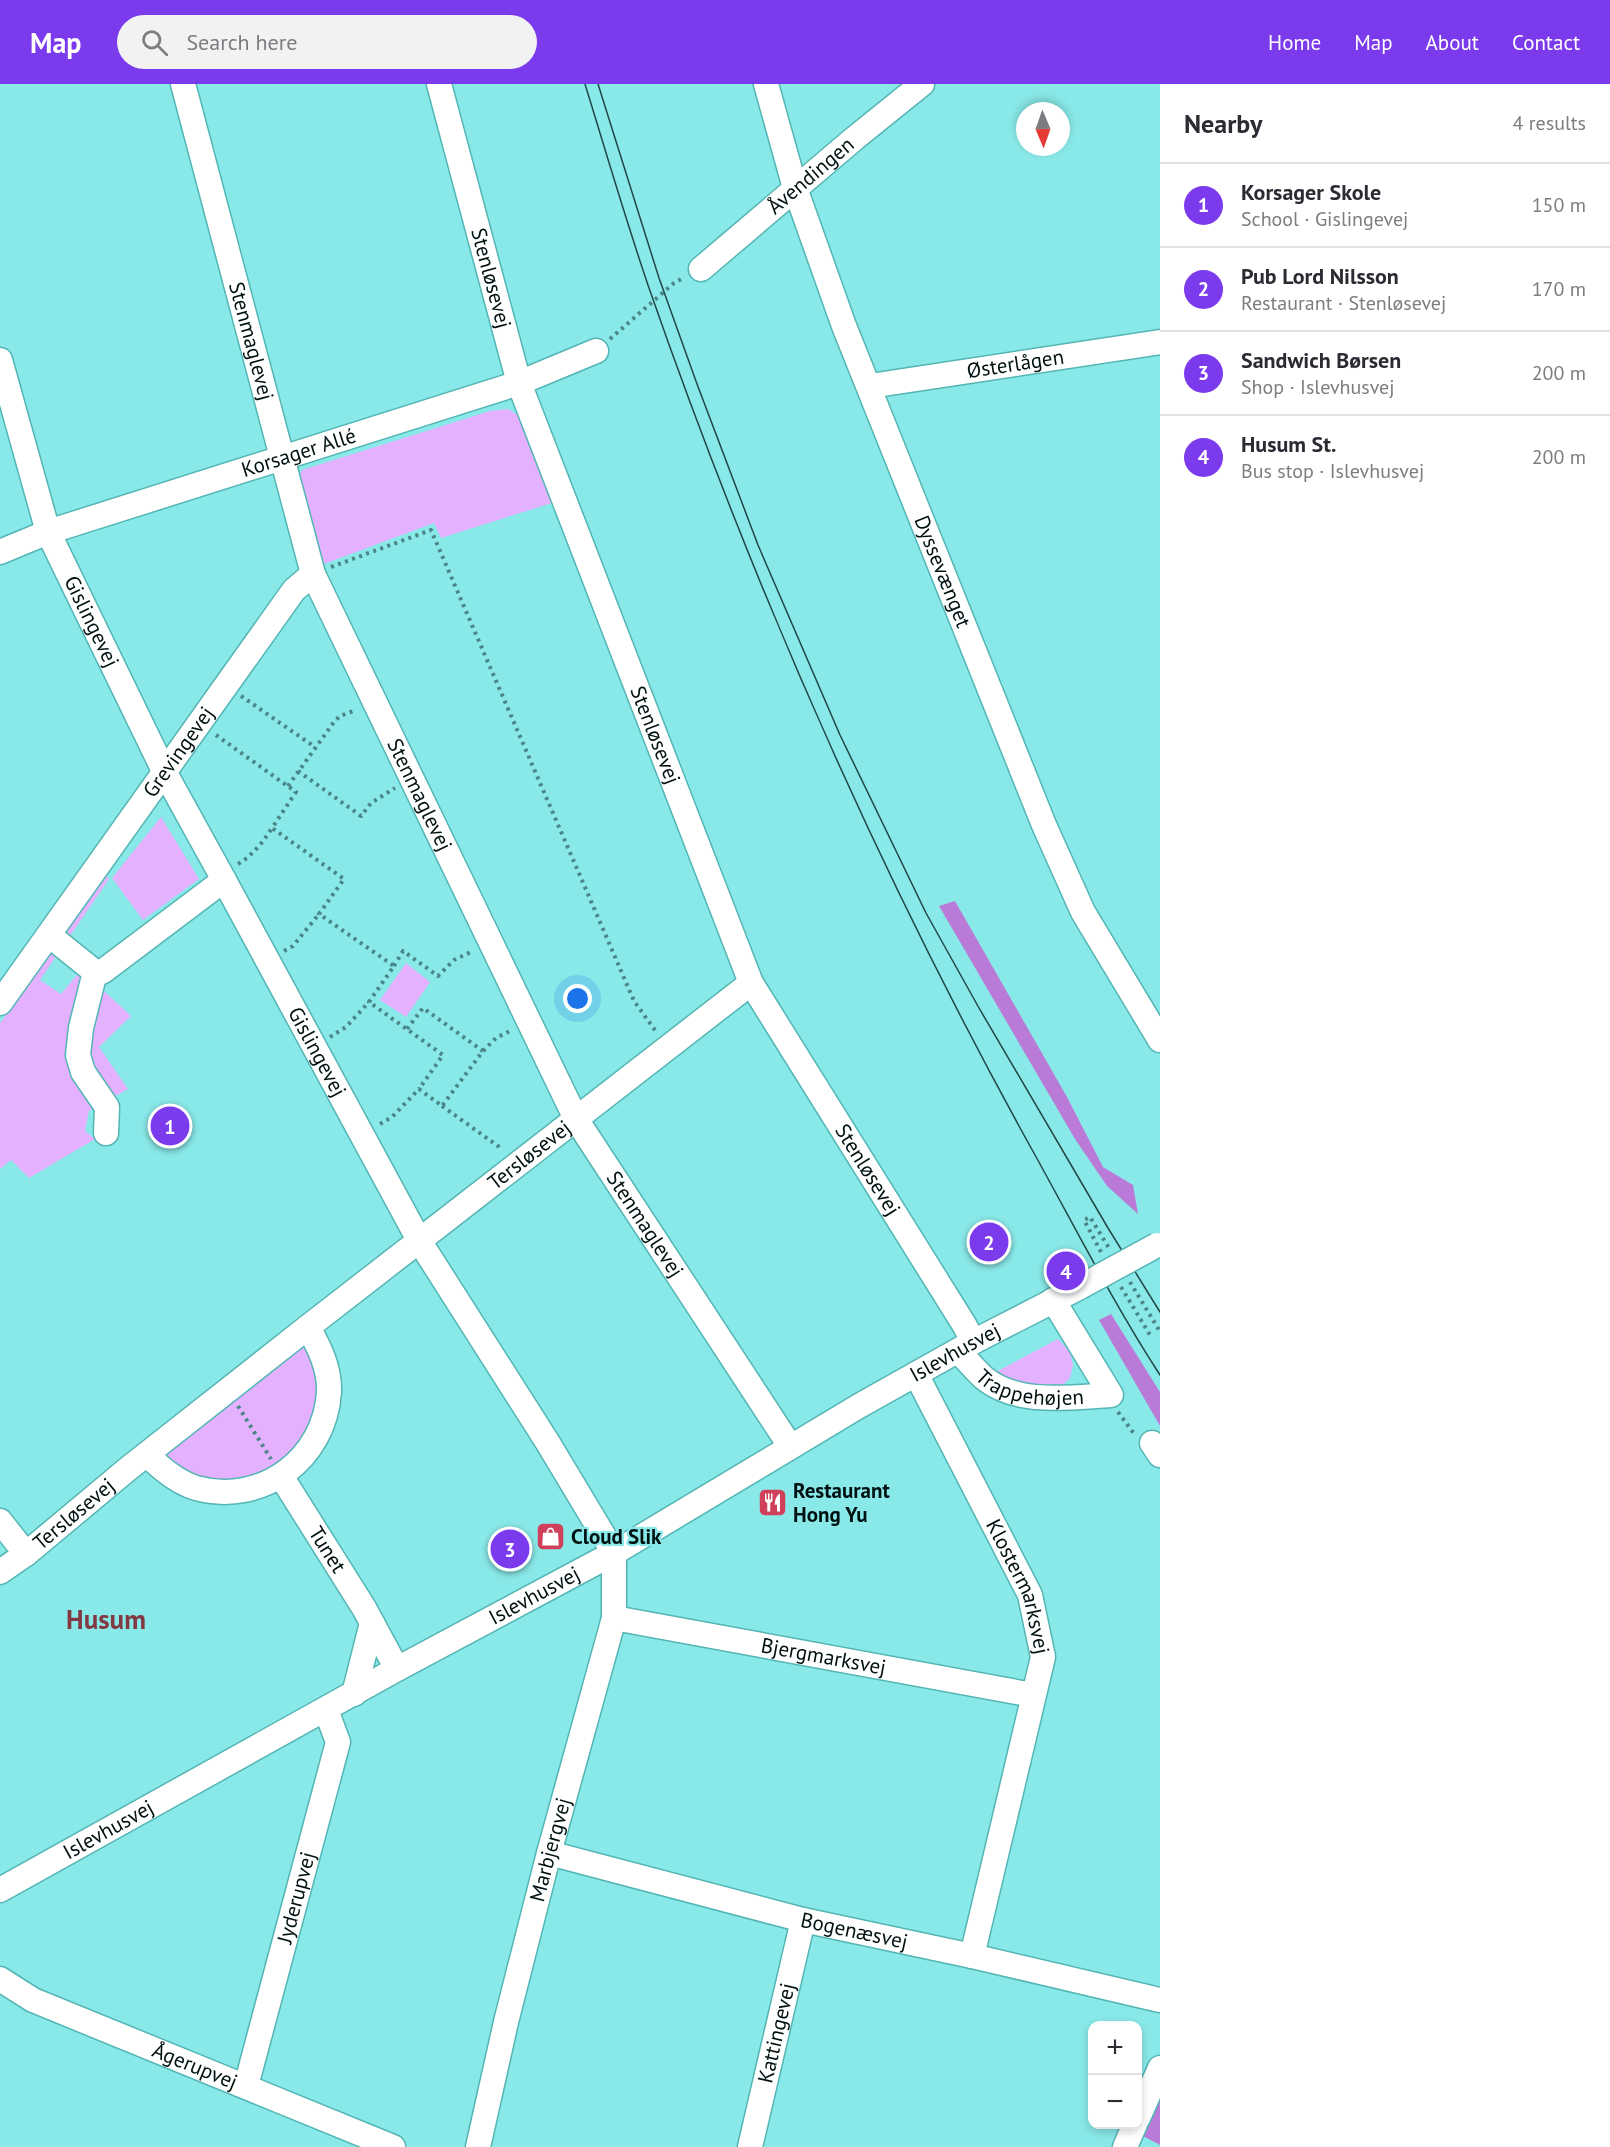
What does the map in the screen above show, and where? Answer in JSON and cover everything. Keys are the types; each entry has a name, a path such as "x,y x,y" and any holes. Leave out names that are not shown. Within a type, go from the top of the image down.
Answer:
{"street":[{"name":"Stenmaglevej","path":"183,84 313,574 576,1119 790,1446"},
{"name":"Stenløsevej","path":"440,84 519,383 751,983 965,1326 965,1347"},
{"name":"Dyssevænget","path":"766,84 795,188 844,326 870,386 1044,825 1083,912 1160,1040"},
{"name":"Åvendingen","path":"701,268 922,84"},
{"name":"Østerlågen","path":"870,386 1160,342"},
{"name":"Korsager Allé","path":"0,552 48,532 519,383 596,351"},
{"name":"Gislingevej","path":"0,360 48,532 165,773 420,1242 548,1443 614,1553"},
{"name":"Grevingevej","path":"0,1003 294,590 313,574"},
{"path":"49,935 95,972 102,972 223,877"},
{"path":"95,972 81,1028 78,1055 83,1072 107,1107 106,1133"},
{"name":"Tersløsevej","path":"0,1572 26,1554 308,1327 751,983"},
{"name":"Islevhusvej","path":"0,1890 398,1669 614,1553 790,1446 916,1374 1158,1244"},
{"path":"1053,1300 1113,1401"},
{"path":"147,1455 169,1475 196,1488 225,1492 254,1488 281,1476 306,1454 323,1424 329,1390 324,1357 308,1327"},
{"name":"Trappehøjen","path":"965,1347 986,1379 1012,1392 1038,1399 1113,1401"},
{"name":"Klostermarksvej","path":"916,1374 1030,1595 1043,1657 972,1956"},
{"name":"Tunet","path":"281,1476 398,1669"},
{"path":"0,1521 26,1554"},
{"name":"Marbjergvej","path":"478,2147 506,2022 549,1853 614,1618 614,1553"},
{"name":"Bjergmarksvej","path":"614,1618 1033,1695"},
{"path":"354,1694 372,1623"},
{"name":"Jyderupvej","path":"246,2086 338,1742 326,1710"},
{"name":"Bogenæsvej","path":"549,1853 803,1920 972,1956 1160,2000"},
{"name":"Kattingevej","path":"750,2147 803,1920"},
{"name":"Ågerupvej","path":"0,1979 33,2000 393,2147"},
{"path":"1142,2107 1160,2068"},
{"path":"1125,2147 1133,2129"}],"path":[{"path":"596,351 674,283 701,268"},
{"path":"313,574 431,530 634,1001 668,1048"},
{"path":"226,686 315,747"},
{"path":"288,786 340,716 375,701"},
{"path":"200,723 296,792 261,843 246,859 223,877"},
{"path":"298,771 361,816 371,803 411,777"},
{"path":"268,960 293,946 344,879 272,828"},
{"path":"319,914 393,966"},
{"path":"313,1045 346,1027 369,1002 403,951 438,976 454,960 491,942"},
{"path":"361,1133 392,1117 419,1089 443,1055 369,1002"},
{"path":"407,1029 423,1008 483,1051"},
{"path":"442,1106 483,1051 496,1038 530,1022"},
{"path":"419,1089 498,1146 514,1168"},
{"path":"1094,1241 1084,1220 1090,1217 1101,1234"},
{"path":"1139,1297 1159,1330"},
{"path":"229,1390 281,1476"},
{"path":"1113,1401 1149,1445"}],"shaded area":[{"path":"508,409 519,416 552,503 441,538 434,523 324,564 301,482 302,470 490,411"},
{"path":"161,817 199,879 143,920 112,878"},
{"path":"107,876 109,879 40,980 61,994 81,970 131,1016 99,1047 128,1089 89,1111 85,1131 95,1139 29,1178 11,1160 0,1169 0,1023"},
{"path":"955,901 1067,1097 1103,1167 1133,1185 1138,1214 1107,1186 1075,1139 939,906"},
{"path":"406,963 430,982 406,1017 380,1000"},
{"path":"1111,1314 1160,1392 1160,1426 1099,1320"},
{"path":"1058,1339 1070,1352 1073,1365 1070,1378 1060,1388 1029,1391 994,1373"},
{"path":"306,1343 314,1356 318,1390 314,1422 300,1449 277,1469 228,1482 196,1476 176,1467 164,1456"},
{"path":"1160,2099 1160,2145 1143,2136"}],"tram line":[{"path":"585,84 624,212 689,399 775,617 821,725 921,938 974,1042 1109,1290 1160,1375"},
{"path":"598,84 659,278 697,384 758,545 840,735 926,913 1108,1228 1160,1312"}],"place":[{"name":"Korsager Skole","path":"170,1126"},
{"name":"Pub Lord Nilsson","path":"989,1242"},
{"name":"Husum St.","path":"1066,1271"},
{"name":"Restaurant Hong Yu","path":"772,1503"},
{"name":"Cloud Slik","path":"550,1537"},
{"name":"Sandwich Børsen","path":"510,1549"}],"district":[{"name":"Husum","path":"106,1620"}]}
